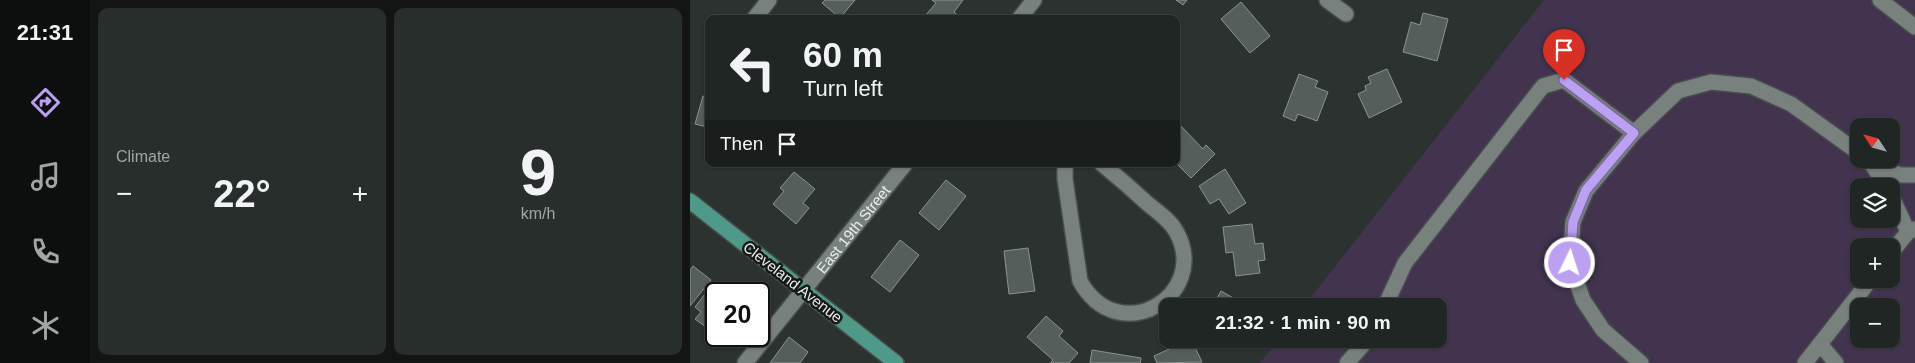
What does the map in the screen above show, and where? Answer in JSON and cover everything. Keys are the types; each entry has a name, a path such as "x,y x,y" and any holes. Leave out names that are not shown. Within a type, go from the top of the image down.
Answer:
{"main road":[{"name":"Cleveland Avenue","path":"690,201 896,363"}],"street":[{"path":"757,15 769,0"},
{"path":"1023,15 1034,0"},
{"path":"1327,0 1346,14"},
{"path":"1880,0 1915,27"},
{"path":"1389,298 1406,263 1543,86 1564,80 1634,133"},
{"path":"1641,363 1603,330 1583,300 1570,263 1573,222 1586,190 1634,133 1678,91 1712,82 1751,86 1791,104 1850,147"},
{"name":"East 19th Street","path":"745,363 902,167"},
{"path":"1065,167 1065,179 1080,281 1085,291 1101,306 1121,313 1143,312 1162,302 1177,285 1184,264 1181,242 1170,223 1105,167"},
{"path":"1886,168 1900,175 1913,175"},
{"path":"1900,182 1913,175"},
{"path":"1900,211 1911,231 1900,243"},
{"path":"1805,363 1864,288"},
{"path":"1820,344 1836,363"},
{"path":"1347,363 1360,348"}],"shaded area":[{"path":"1544,0 1915,0 1915,363 1260,363 1272,348 1447,348 1447,298 1310,298"}],"building":[{"path":"825,0 855,0 842,15 836,15 822,3"},
{"path":"932,0 963,0 954,12 958,15 926,15 936,3"},
{"path":"1176,0 1187,0 1183,5"},
{"path":"1241,2 1270,36 1250,53 1221,19"},
{"path":"1423,13 1448,19 1437,61 1403,52 1411,22 1420,25"},
{"path":"1387,69 1402,102 1369,118 1358,94 1366,90 1365,86 1371,83 1368,77"},
{"path":"1299,74 1318,81 1315,87 1328,92 1317,121 1298,114 1295,121 1283,116"},
{"path":"703,96 705,97 705,126 695,124"},
{"path":"1180,125 1203,149 1206,145 1215,154 1191,178 1180,167"},
{"path":"1225,169 1246,203 1229,214 1219,199 1210,204 1199,186"},
{"path":"794,172 815,189 803,203 809,208 796,224 773,204 784,191 780,188"},
{"path":"946,180 966,196 939,230 919,213"},
{"path":"1252,224 1255,244 1263,243 1265,260 1258,261 1260,273 1236,276 1233,252 1226,253 1223,227"},
{"path":"900,240 919,255 890,292 871,277"},
{"path":"1028,248 1035,291 1009,294 1004,251"},
{"path":"693,266 711,280 705,282 705,287 690,306 690,270"},
{"path":"1221,291 1233,298 1217,298"},
{"path":"705,294 705,326 695,319 701,312 695,307"},
{"path":"1046,316 1063,331 1059,336 1078,353 1069,363 1050,363 1053,360 1027,337"},
{"path":"789,337 808,352 800,363 770,363"},
{"path":"1171,348 1195,348 1202,362 1157,363 1154,356"},
{"path":"1092,350 1141,358 1140,363 1090,363"}],"route":[{"path":"1564,80 1634,133 1586,190 1573,222 1570,263"}]}
